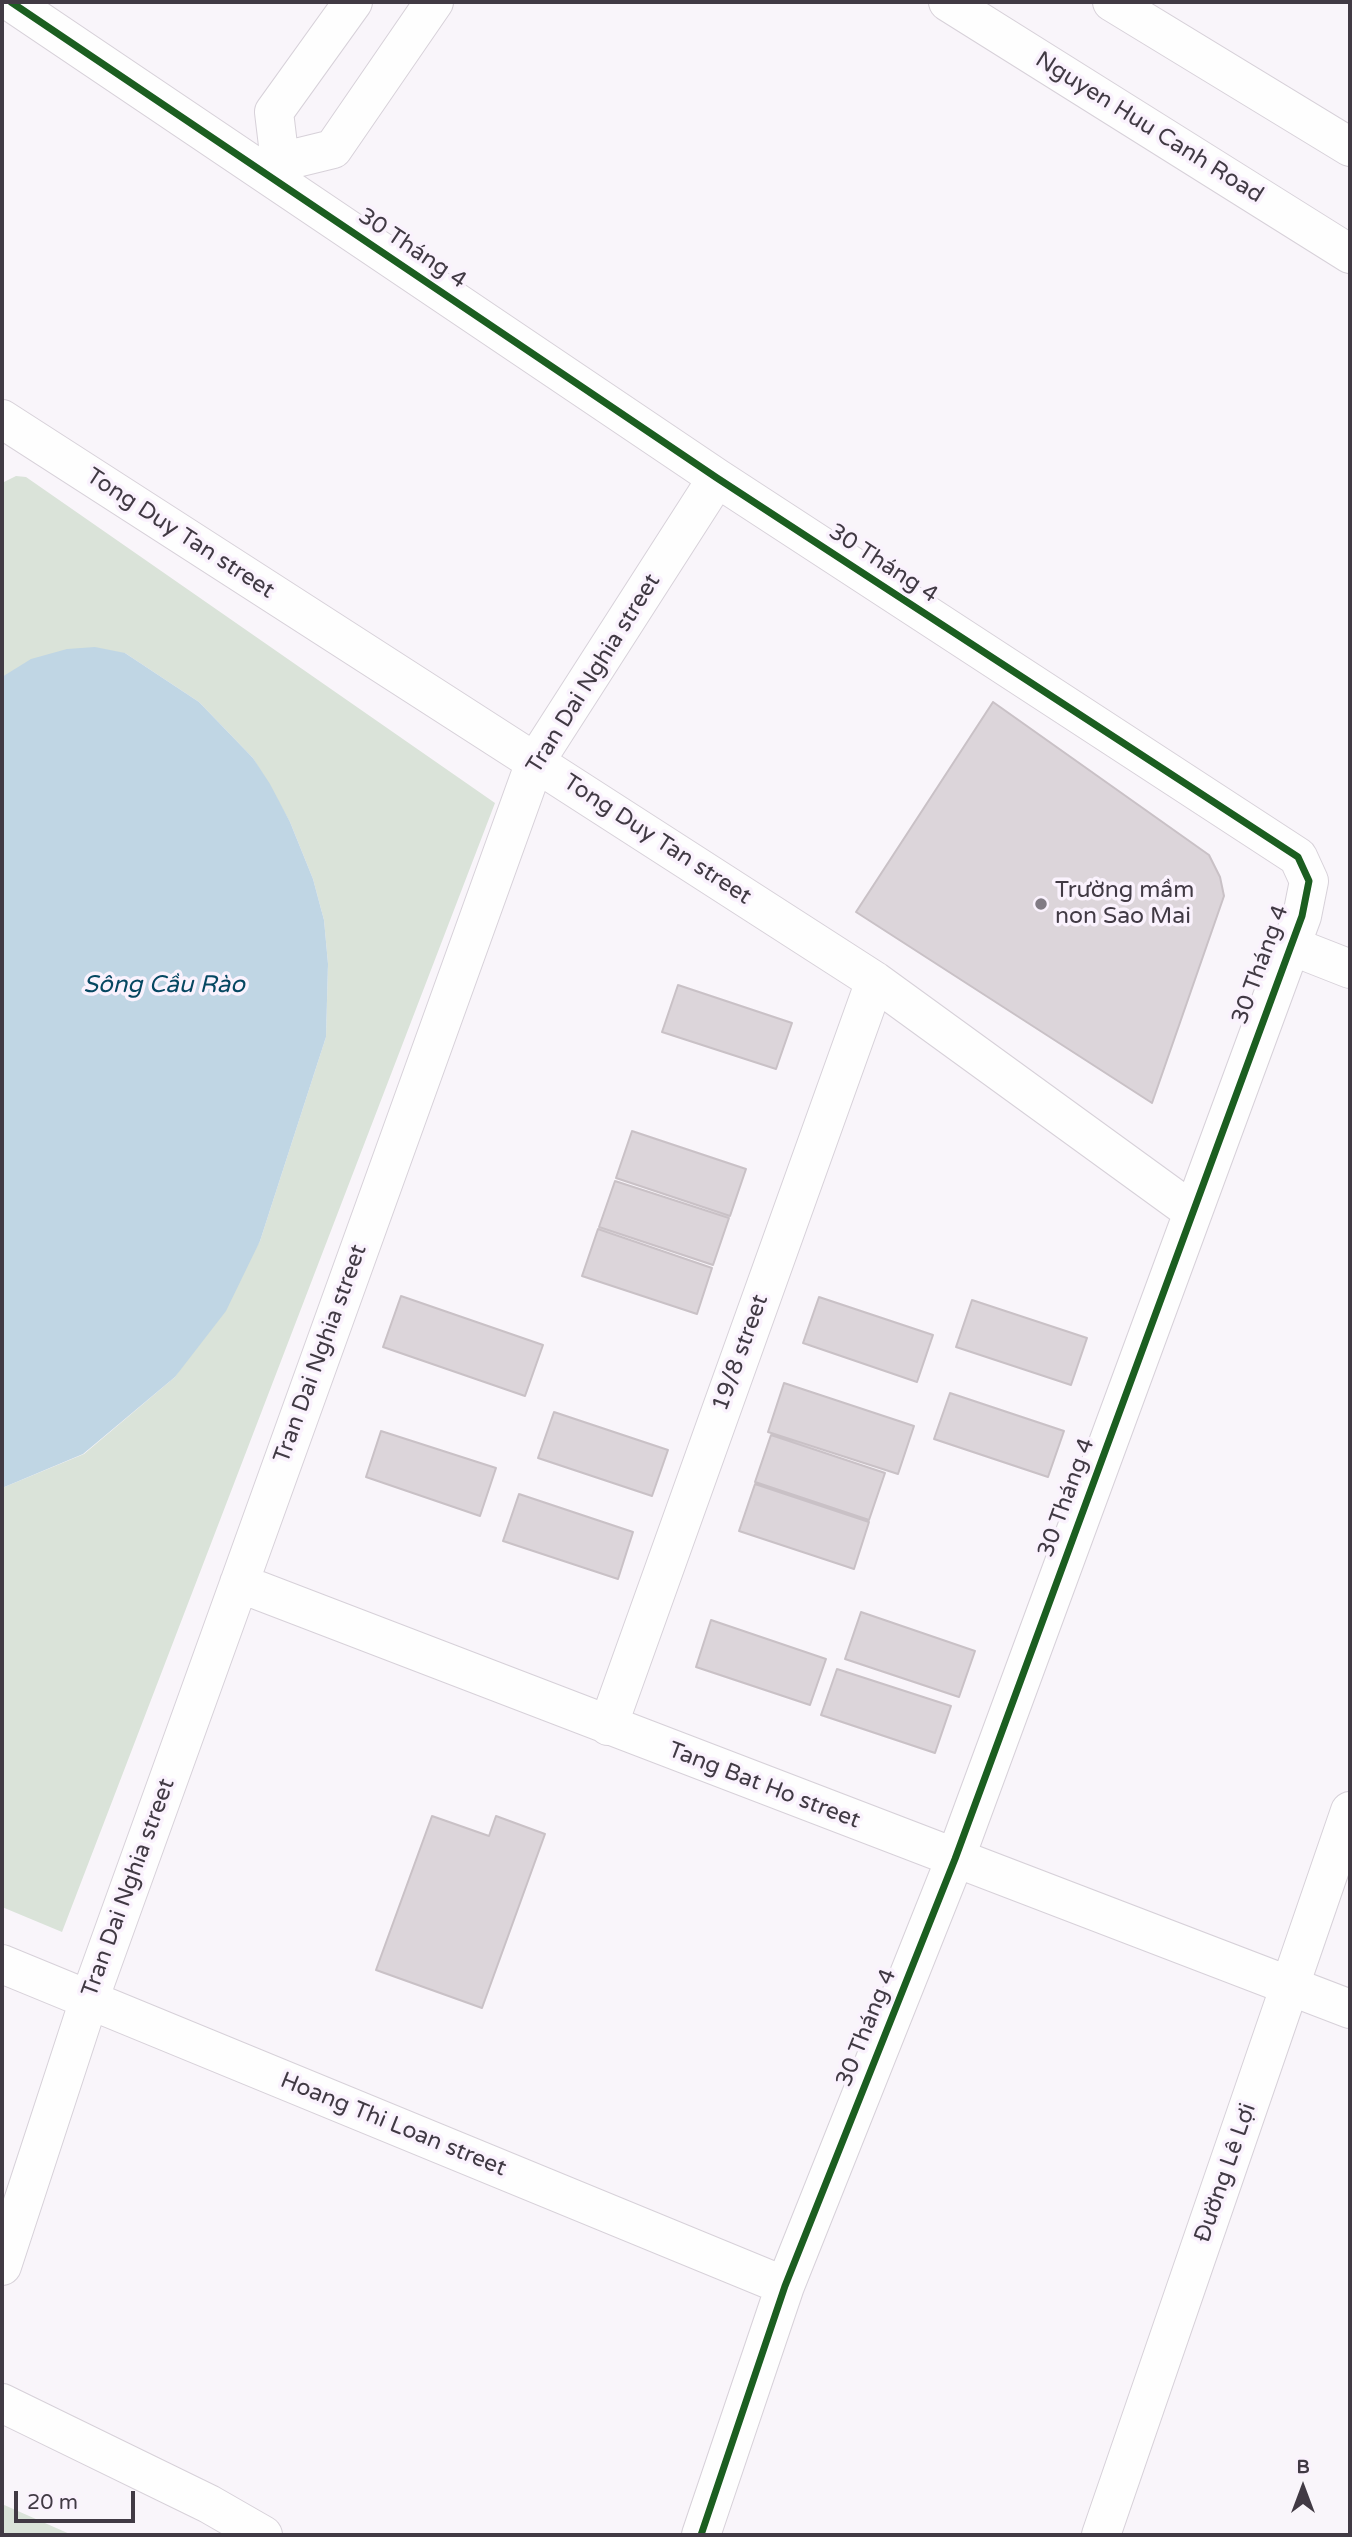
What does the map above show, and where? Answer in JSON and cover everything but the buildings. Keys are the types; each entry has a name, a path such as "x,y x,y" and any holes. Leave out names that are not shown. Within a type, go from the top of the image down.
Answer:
{"street":[{"name":"30 Tháng 4","path":"11,2 275,169 717,478 1298,857 1309,881 1302,916 955,1859 785,2286 701,2535"},
{"path":"352,2 274,112 275,169 333,149 434,2"},
{"name":"Nguyen Huu Canh Road","path":"948,2 1350,254"},
{"path":"1112,2 1350,147"},
{"name":"Tong Duy Tan street","path":"2,419 875,981 1193,1212"},
{"name":"Tran Dai Nghia street","path":"2,2266 89,2000 535,762 717,478"},
{"path":"1290,944 1350,969"},
{"name":"19/8 street","path":"608,1726 875,981"},
{"name":"Tang Bat Ho street","path":"239,1583 1350,2009"},
{"name":"Đường Lê Lợi","path":"1101,2535 1350,1811"},
{"name":"Hoang Thi Loan street","path":"2,1964 785,2286"},
{"path":"2,2403 209,2504 263,2535"}],"shaded area":[{"path":"16,476 26,477 495,803 62,1932 2,1907 2,1488 84,1454 175,1377 260,1241 326,1037 328,964 324,920 313,879 290,822 253,758 199,702 125,653 2,677 2,483"},
{"path":"2,2504 72,2535 2,2535"}],"water":[{"name":"Sông Cầu Rào","path":"95,647 125,653 199,702 253,758 270,784 290,822 313,879 324,920 328,964 326,1037 260,1241 226,1311 175,1377 83,1454 2,1488 2,677 31,659 67,649"}],"cycle path":[{"path":"11,2 717,478 1298,857 1309,881 1302,916 955,1859 785,2286 701,2535"}],"place":[{"name":"Trường mầm non Sao Mai","path":"1041,904"}]}
